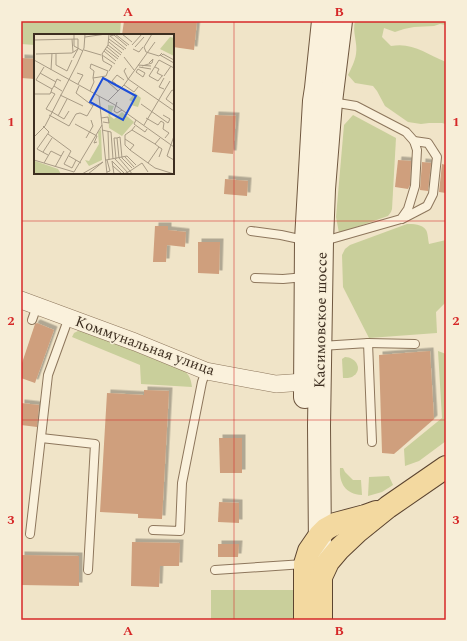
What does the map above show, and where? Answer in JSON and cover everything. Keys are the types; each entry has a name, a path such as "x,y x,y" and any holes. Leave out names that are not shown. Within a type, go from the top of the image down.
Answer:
{"main road":[{"name":"Касимовское шоссе","path":"322,101 316,88 323,21"},
{"name":"Касимовское шоссе","path":"321,620 313,571 305,498 312,381 320,346 314,241 322,101 340,21"},
{"name":"Касимовское шоссе","path":"305,620 320,535 320,470 305,277 314,241"},
{"path":"305,498 314,527 326,541 334,543 341,541 361,524 446,467"},
{"path":"320,470 327,496 333,505 341,513 352,516 361,524"},
{"path":"313,571 328,562 361,524"}],"street":[{"name":"Коммунальная улица","path":"21,300 34,313 69,317 206,371 276,384 312,381"}],"lane":[{"path":"322,101 356,106 406,132 414,142 417,150 415,186 408,209 401,219"},
{"path":"251,231 314,241 401,219 427,206 433,194 437,157 428,143 414,142"},
{"path":"255,278 283,279 305,277"},
{"path":"30,534 48,375 69,317"},
{"path":"320,346 368,343 415,344"},
{"path":"368,343 372,442"},
{"path":"153,530 180,530 182,483 202,382 206,371"},
{"path":"41,438 95,444 88,570"},
{"path":"215,570 313,571"}],"green space":[{"path":"21,21 121,21 120,34 34,34 34,45 21,44"},
{"path":"355,21 446,21 446,25 440,24 434,26 414,27 395,32 384,28 382,37 391,46 399,45 413,47 446,62 446,124 421,124 408,122 385,106 373,86 355,83 348,75 356,54 354,29"},
{"path":"353,115 396,138 392,209 388,216 339,233 336,217 344,125"},
{"path":"407,224 417,225 424,228 427,233 429,244 446,240 446,302 436,312 437,333 369,338 343,287 342,255 345,249 350,245"},
{"path":"78,331 85,331 184,371 190,378 192,387 141,384 140,365 72,337 74,333"},
{"path":"438,351 446,354 446,441 419,461 405,466 404,449 442,418"},
{"path":"345,357 355,361 358,371 351,377 343,378 342,359"},
{"path":"340,468 343,468 353,480 361,480 362,495 351,492 344,487"},
{"path":"389,476 393,485 382,492 368,496 369,477"},
{"path":"211,590 294,590 294,620 211,620"}],"building":[{"path":"124,21 197,21 194,50 174,47 174,34 122,34"},
{"path":"21,58 34,59 34,79 21,78"},
{"path":"215,115 236,116 233,154 212,152"},
{"path":"398,160 411,161 410,185 408,189 395,187"},
{"path":"422,162 431,163 428,191 420,190"},
{"path":"442,164 446,165 446,193 439,192"},
{"path":"225,179 248,181 247,196 224,194"},
{"path":"155,226 168,226 168,230 186,232 185,247 167,245 166,262 153,262"},
{"path":"198,242 220,242 219,274 198,273"},
{"path":"37,323 54,330 35,383 21,378 21,366 35,324"},
{"path":"430,351 434,419 394,454 382,453 379,355"},
{"path":"144,390 169,391 162,519 138,518 138,514 100,512 107,393 144,395"},
{"path":"21,403 39,405 37,427 21,425"},
{"path":"219,438 242,438 242,473 220,473"},
{"path":"219,502 239,503 239,523 218,522"},
{"path":"132,542 180,543 179,566 160,566 159,587 131,586"},
{"path":"218,544 239,544 238,557 218,557"},
{"path":"21,555 79,556 79,586 21,585"}]}
